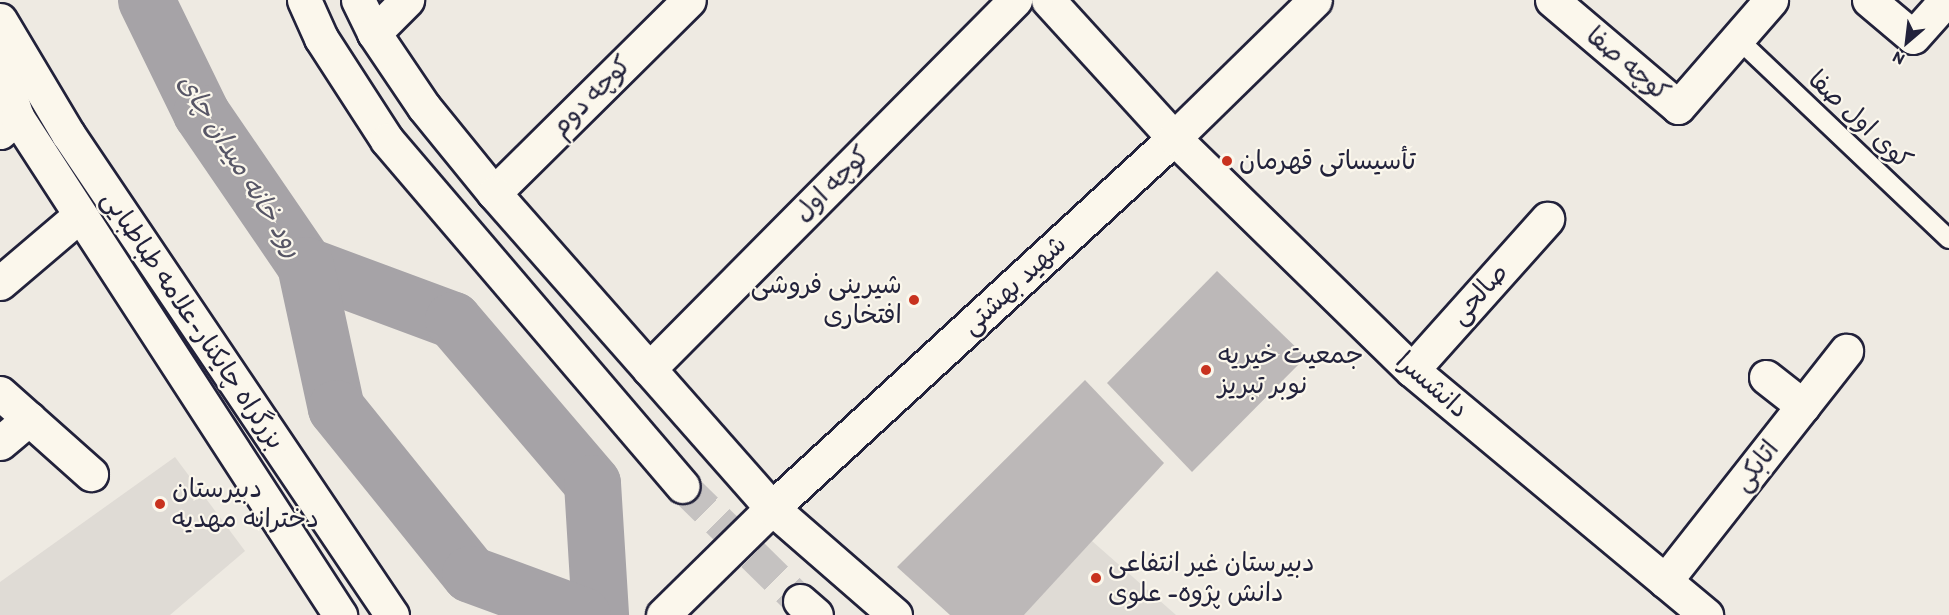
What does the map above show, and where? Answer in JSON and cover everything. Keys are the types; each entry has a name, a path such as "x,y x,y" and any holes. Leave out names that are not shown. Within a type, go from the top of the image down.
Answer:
{"main road":[{"path":"304,0 321,38 387,140 683,486"},
{"path":"358,0 374,33 424,106 494,193 772,508 896,615"},
{"path":"374,33 408,0"},
{"name":"کوچه دوم","path":"494,193 689,0"},
{"name":"کوچه اول","path":"649,369 1015,0"},
{"name":"دانشسرا","path":"1048,0 1174,138 1412,370 1706,615"},
{"name":"شهید بهشتى","path":"663,615 772,508 1174,138 1315,0"},
{"name":"کوچه صفا","path":"1552,0 1678,107 1771,0"},
{"path":"1869,0 1913,37 1946,0"},
{"name":"بزرگراه چایکنار-علامه طباطبایی","path":"0,20 68,134 392,615"},
{"path":"0,66 9,124 80,215 340,615"},
{"path":"0,283 80,215"},
{"name":"صالحی","path":"1412,370 1547,219"},
{"name":"اتابکی","path":"1665,581 1846,351"},
{"path":"1766,376 1803,406"},
{"path":"0,393 91,474"},
{"path":"0,443 29,419"}],"lane":[{"name":"کوی اول صفا","path":"1737,38 1949,238"}],"shaded area":[{"name":"دبیرستان دخترانه مهدیه","path":"175,457 245,551 170,615 0,615 0,582"},
{"name":"دبیرستان غیر انتفاعی دانش پژوه- علوی","path":"1092,541 1176,615 1024,615"}],"building":[{"name":"جمعیت خیریه نوبر تبریز","path":"1217,271 1306,357 1192,472 1107,383"},
{"path":"1085,380 1164,463 1024,615 950,615 897,567"}],"waterway":[{"name":"رود خانه میدان چای","path":"146,0 201,113 305,265 453,320 592,483 600,615"},
{"path":"305,265 336,408 470,574 582,615"}],"tunnel":[{"path":"683,486 800,601"}],"place":[{"name":"تأسیساتی قهرمان","path":"1227,161"},
{"name":"شیرینی فروشی افتخاری","path":"914,300"},
{"name":"جمعیت خیریه نوبر تبریز","path":"1206,370"},
{"name":"دبیرستان دخترانه مهدیه","path":"160,504"},
{"name":"دبیرستان غیر انتفاعی دانش پژوه- علوی","path":"1096,578"}]}
